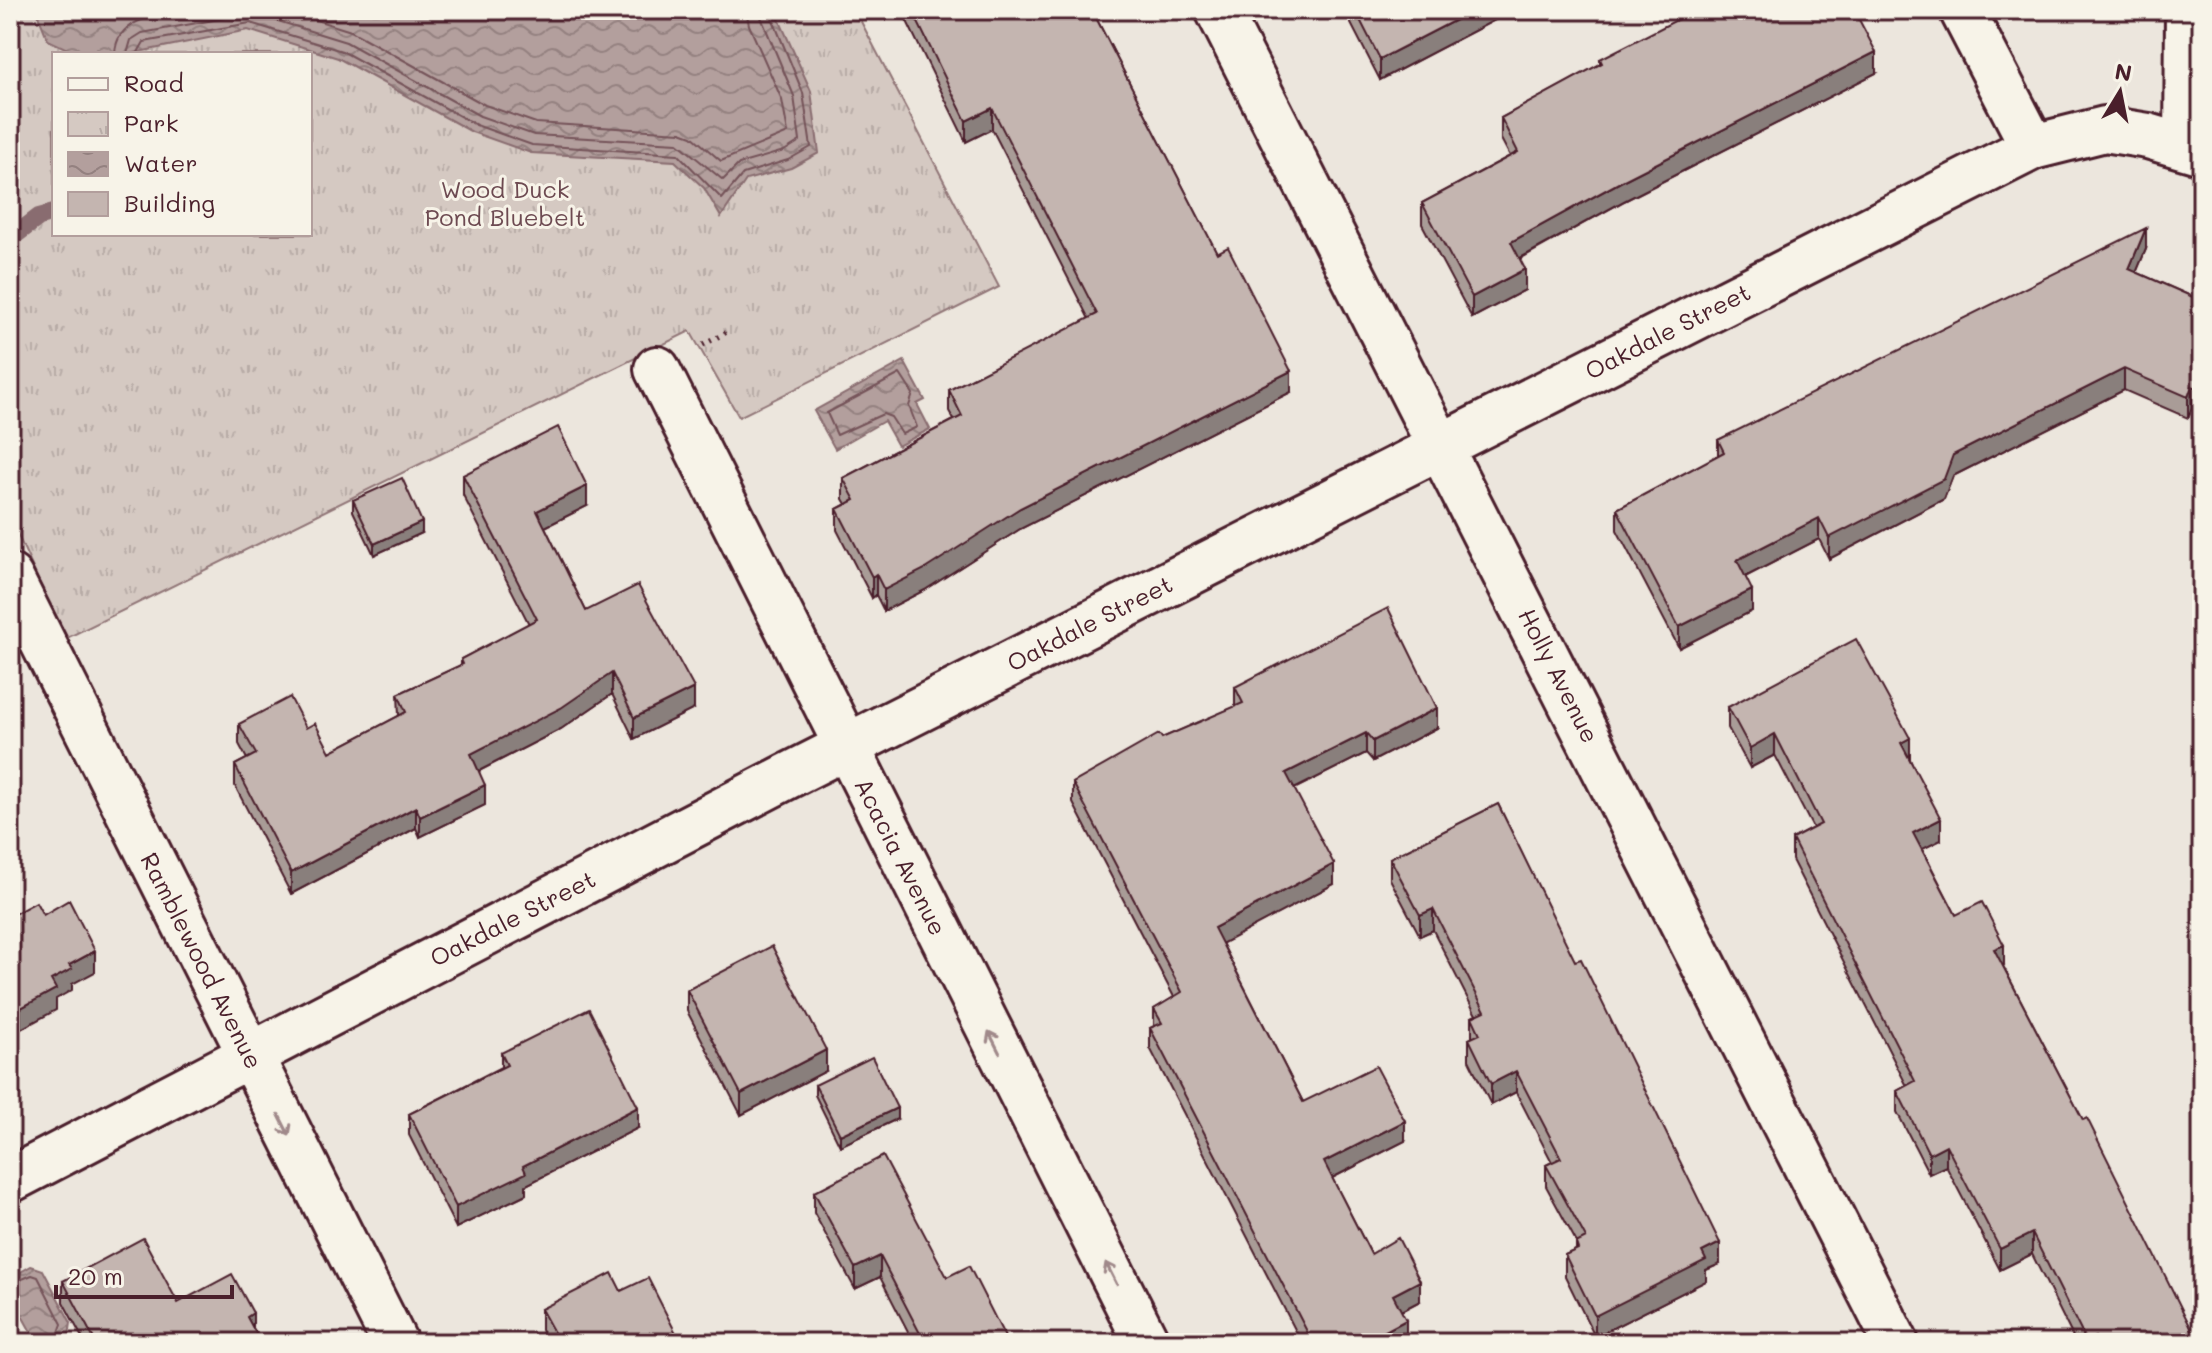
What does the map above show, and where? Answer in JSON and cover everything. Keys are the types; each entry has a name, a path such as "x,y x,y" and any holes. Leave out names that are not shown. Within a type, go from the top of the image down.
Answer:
{"street":[{"name":"Holly Avenue","path":"1218,10 1896,1343"},
{"path":"1962,10 2033,147"},
{"path":"2188,10 2194,149"},
{"name":"Oakdale Street","path":"10,1180 845,747 2033,147 2105,129 2194,149"},
{"name":"Acacia Avenue","path":"657,369 1147,1343"},
{"name":"Ramblewood Avenue","path":"10,577 248,1056 395,1343"}],"path":[{"path":"697,349 727,332"}],"green space":[{"name":"Wood Duck Pond Bluebelt","path":"10,10 855,10 999,287 739,417 690,331 65,639 10,518"}],"water":[{"path":"36,10 775,10 811,91 819,153 791,168 746,180 721,217 704,188 675,161 531,153 472,132 338,58 248,30 139,52 74,52 48,40"},
{"path":"904,361 925,400 917,404 930,429 898,446 884,421 835,449 814,411"},
{"path":"31,1266 43,1270 71,1323 69,1336 56,1343 36,1341 10,1294 10,1278"}],"building":[{"path":"912,10 1092,10 1217,253 1228,247 1291,371 1020,508 925,569 884,590 876,574 872,577 837,509 855,500 843,478 962,416 949,390 1097,314 992,108 966,121"},
{"path":"1355,10 1475,10 1380,59"},
{"path":"1696,10 1854,10 1876,52 1624,180 1511,242 1525,269 1472,297 1422,203 1518,152 1501,118 1602,63 1600,59"},
{"path":"2146,228 2129,269 2202,301 2202,390 2192,386 2188,397 2124,369 1953,455 1944,479 1829,538 1819,518 1737,560 1752,590 1679,627 1617,509 1724,452 1718,440"},
{"path":"558,427 587,486 537,511 586,611 638,585 694,688 634,718 612,673 561,708 471,754 485,785 420,817 416,807 291,873 235,765 256,754 239,724 290,697 306,728 315,723 330,752 406,712 398,694 463,664 461,659 537,619 463,475"},
{"path":"402,478 422,522 374,544 353,500"},
{"path":"1388,608 1437,708 1373,741 1366,733 1286,773 1334,864 1214,928 1303,1102 1376,1066 1405,1121 1324,1162 1371,1254 1398,1238 1420,1281 1393,1295 1406,1320 1374,1337 1377,1343 1313,1343 1150,1028 1162,1023 1154,1009 1182,992 1073,783 1159,734 1162,738 1243,703 1235,687"},
{"path":"1856,639 1910,738 1901,743 1941,819 1913,833 1956,915 1982,902 2004,945 1994,949 2083,1120 2087,1118 2196,1338 2202,1335 2202,1343 2098,1343 2095,1337 2086,1341 2032,1233 2000,1249 1946,1145 1929,1154 1897,1091 1915,1081 1792,839 1821,824 1775,734 1750,748 1728,707"},
{"path":"1498,804 1575,961 1581,959 1720,1243 1702,1252 1706,1260 1595,1316 1565,1255 1578,1249 1576,1243 1586,1238 1546,1165 1561,1158 1516,1071 1491,1084 1469,1039 1480,1034 1472,1017 1485,1011 1433,909 1420,915 1390,858"},
{"path":"69,900 95,951 69,965 72,969 51,980 56,989 10,1014 10,916 36,902 43,915"},
{"path":"772,946 826,1050 741,1094 687,990"},
{"path":"589,1009 638,1107 523,1166 526,1173 456,1207 409,1114 507,1065 501,1053"},
{"path":"872,1057 897,1108 840,1135 815,1085"},
{"path":"883,1156 947,1277 969,1266 1008,1343 925,1343 880,1256 855,1268 814,1192"},
{"path":"143,1238 178,1303 232,1274 253,1313 247,1317 261,1343 96,1343 63,1281"},
{"path":"612,1273 621,1291 648,1278 681,1343 543,1343 556,1336 541,1309"},
{"path":"1761,1335 1765,1343 1746,1343"}],"waterway":[{"path":"10,239 39,217 52,214"}]}
